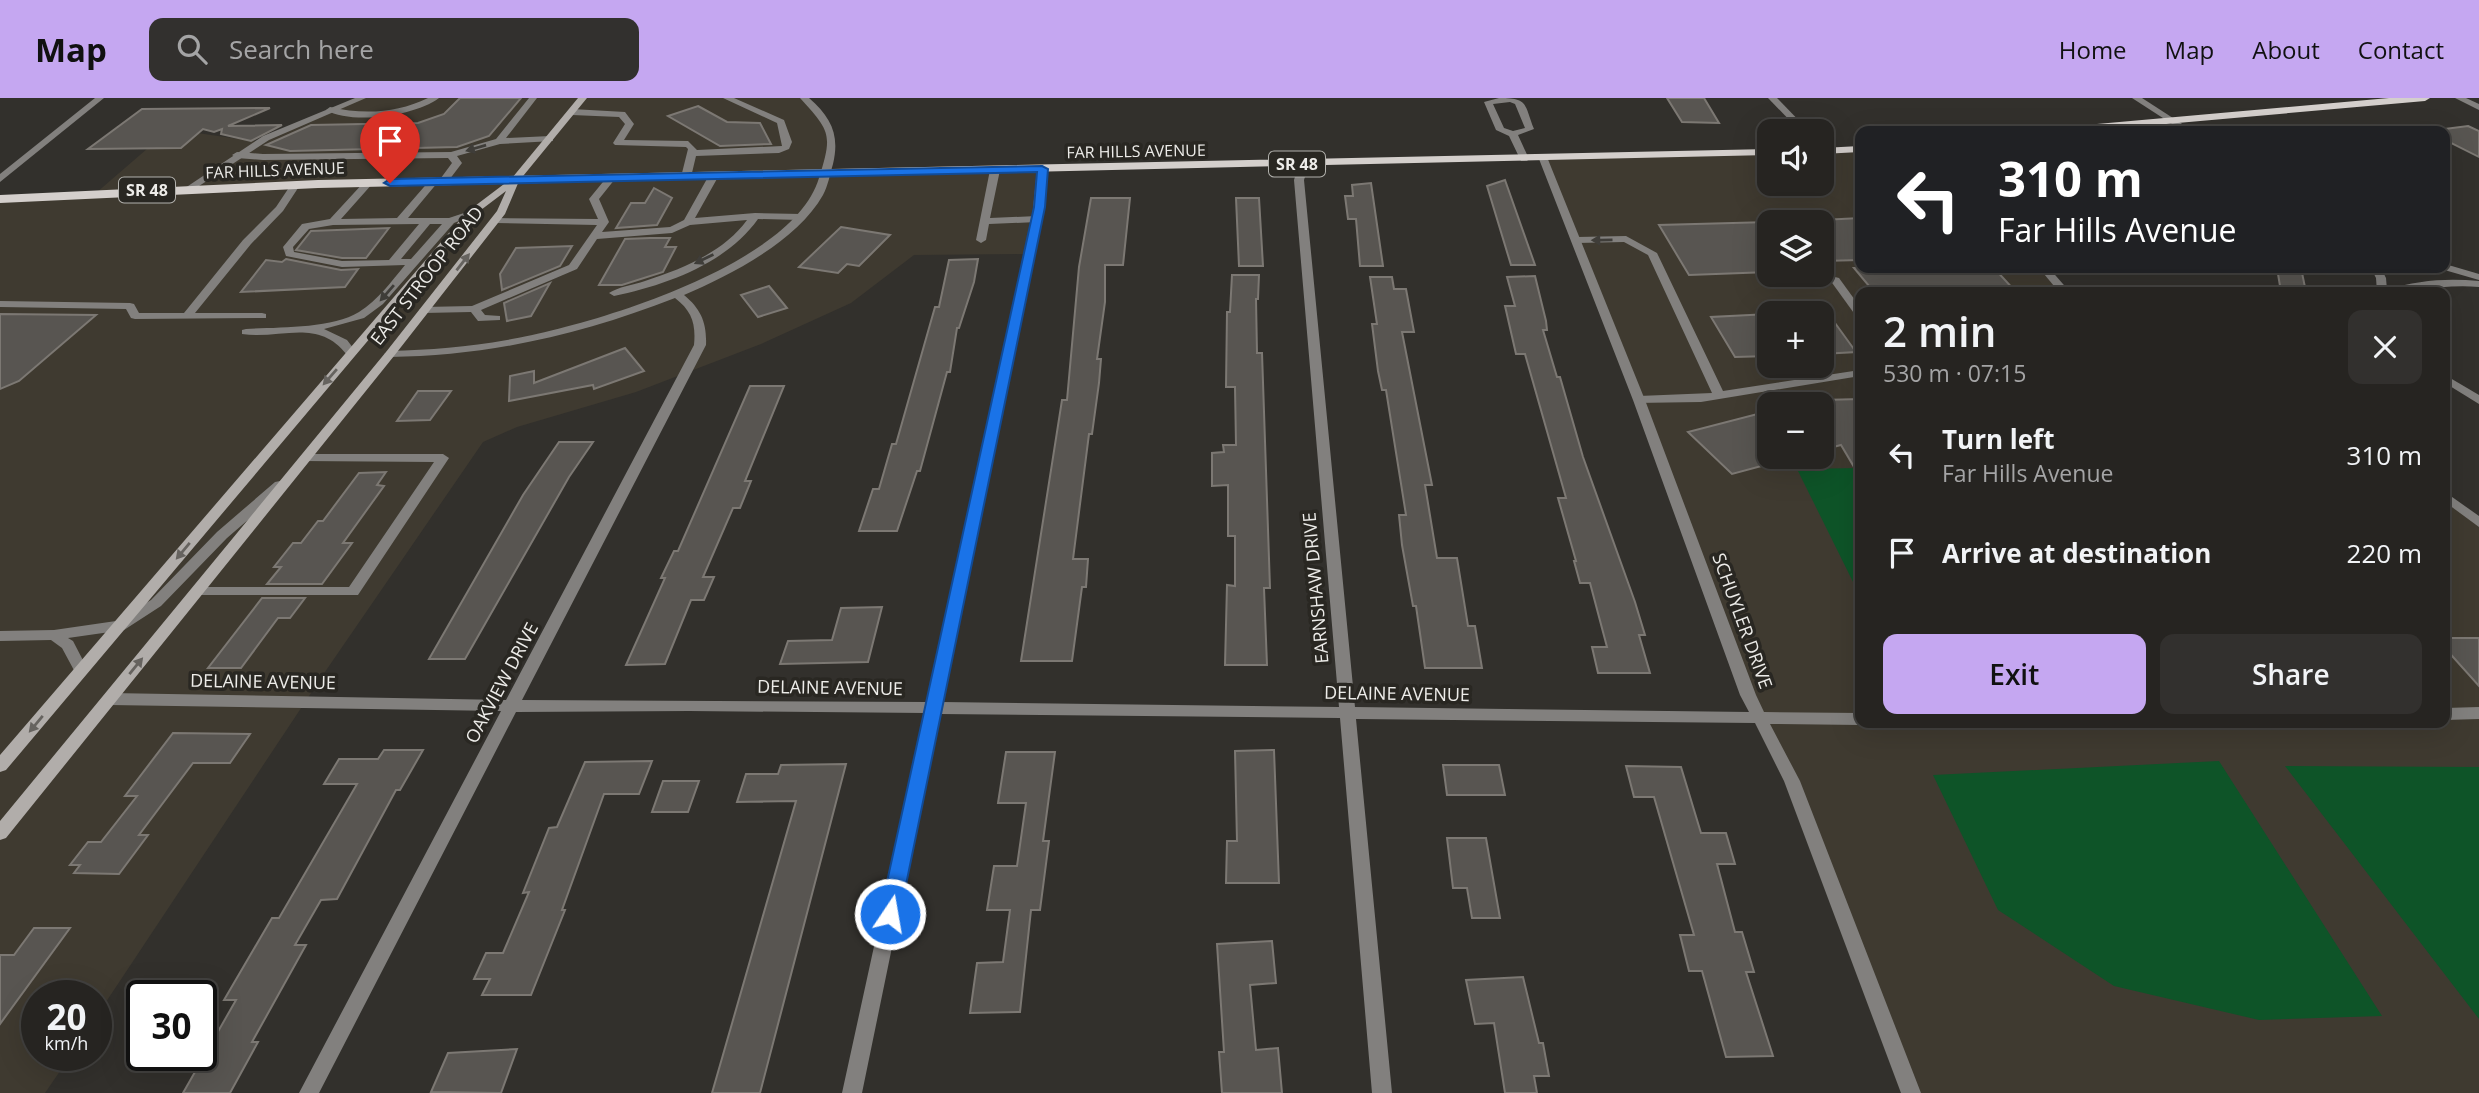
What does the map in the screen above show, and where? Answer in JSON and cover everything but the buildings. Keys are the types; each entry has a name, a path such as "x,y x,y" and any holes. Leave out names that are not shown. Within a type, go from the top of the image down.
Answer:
{"main road":[{"path":"515,180 583,98"},
{"path":"2107,126 2425,98"},
{"path":"1834,150 1855,149"},
{"name":"FAR HILLS AVENUE","path":"0,199 190,188 368,183 1757,152"},
{"name":"EAST STROOP ROAD","path":"1,763 470,214 515,180"},
{"name":"EAST STROOP ROAD","path":"0,833 496,220 515,180"}],"street":[{"path":"0,179 100,98"},
{"path":"190,188 237,155 285,129 362,98"},
{"path":"330,110 348,115 389,113 407,110 435,98"},
{"path":"499,141 533,98"},
{"path":"692,153 786,148 787,142 781,122 726,98"},
{"path":"390,354 469,350 520,342 601,321 676,294 748,257 801,217 821,189 833,152 831,133 825,119 804,98"},
{"path":"1772,98 1793,119"},
{"path":"2136,98 2181,126"},
{"path":"2459,98 2479,107"},
{"path":"1513,134 1530,129 1518,102 1511,99 1488,102 1500,130 1513,134 1524,159"},
{"path":"572,112 622,114 630,124 618,143 688,144 693,149 686,177"},
{"path":"237,155 263,158 452,155 499,141 550,139"},
{"path":"400,222 457,163 452,155"},
{"name":"SCHUYLER DRIVE","path":"1544,159 1639,400 1748,695 1792,781 1911,1093"},
{"name":"EARNSHAW DRIVE","path":"1304,164 1299,180 1382,1093"},
{"path":"852,1093 1037,219 1042,169"},
{"path":"981,240 995,170"},
{"path":"688,222 713,177"},
{"path":"604,222 594,199 610,179"},
{"path":"333,222 368,183"},
{"path":"187,316 247,242 280,209 295,185"},
{"path":"415,262 342,264 290,254 288,247 306,226 333,222 450,221 470,214"},
{"path":"595,236 672,230 688,222 755,216 801,217"},
{"path":"614,293 653,284 717,252 738,238 755,216"},
{"path":"984,221 1037,219"},
{"path":"496,220 604,222"},
{"path":"392,263 427,221"},
{"path":"246,332 310,330 360,316 379,302 450,221"},
{"path":"425,310 474,309 573,268 604,222"},
{"path":"1577,240 1626,239 1652,253 1719,395"},
{"path":"2450,268 2479,277"},
{"path":"2049,273 2061,287"},
{"path":"1835,280 1855,307"},
{"path":"2405,287 2451,281 2479,284"},
{"name":"OAKVIEW DRIVE","path":"309,1093 700,345 702,328 698,314 692,305 676,294"},
{"path":"0,304 130,306 135,316 262,316"},
{"path":"474,309 482,319 496,318"},
{"path":"310,330 339,338 347,344 351,353"},
{"path":"1639,400 1719,395 1855,374"},
{"path":"2450,381 2479,400"},
{"path":"197,592 353,592 443,458 306,458"},
{"path":"0,636 54,635 119,626 156,603 222,535 290,477"},
{"path":"2450,500 2479,523"},
{"path":"54,635 68,645 82,670"},
{"name":"DELAINE AVENUE","path":"110,699 511,706 1855,719"},
{"path":"2450,714 2479,713"}],"shaded area":[{"path":"362,98 804,98 831,133 825,174 1042,169 1029,254 914,255 851,303 761,344 636,392 517,427 483,442 327,669 112,993 112,980 21,980 21,1071 60,1071 45,1093 0,1093 0,199 96,193 170,129 260,142"},
{"path":"1855,149 1855,273 2048,273 2061,287 1855,287 1855,728 2450,728 2450,500 2479,523 2479,1093 1911,1093 1759,717 1544,159 1757,152 1757,196 1834,196 1834,150"}],"green space":[{"path":"1855,468 1855,586 1797,469"},
{"path":"2219,761 2382,1016 2259,1020 2114,986 1998,910 1933,775"},
{"path":"2285,766 2479,767 2479,1019"}],"route":[{"path":"390,183 1042,169 1039,207 890,914"}]}
